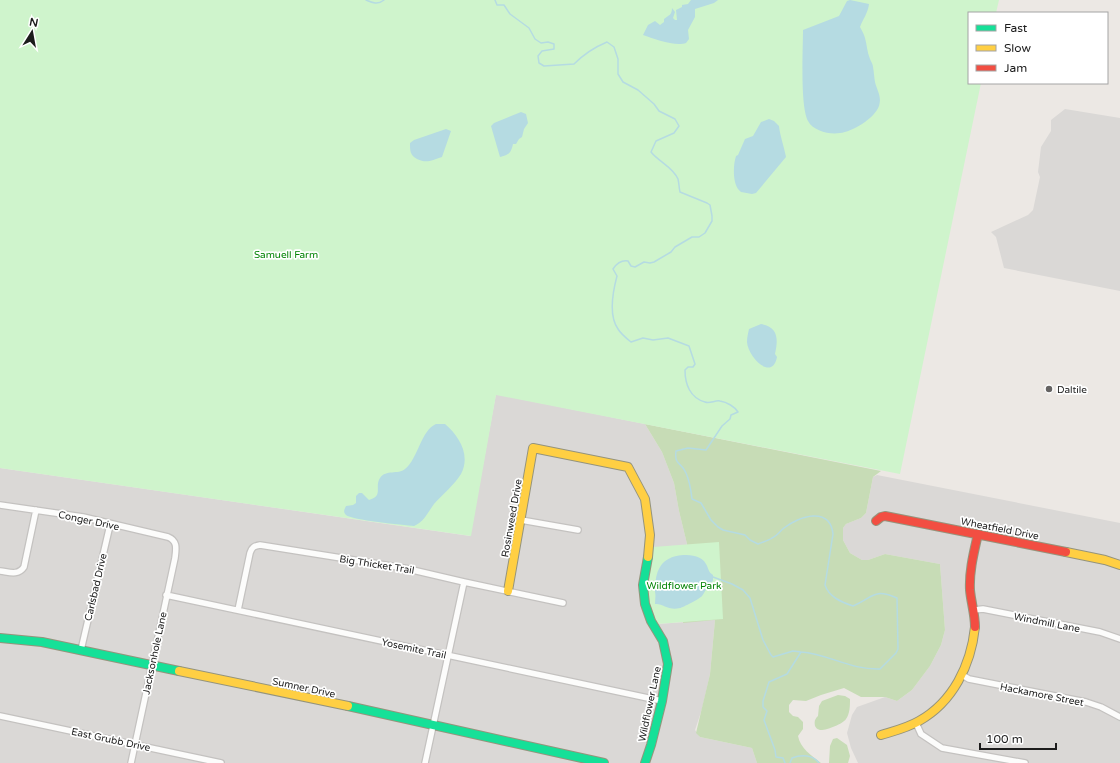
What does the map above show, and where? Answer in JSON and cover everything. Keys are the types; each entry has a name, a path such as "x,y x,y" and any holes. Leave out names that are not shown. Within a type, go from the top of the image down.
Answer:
{"street":[{"name":"Rosinweed Drive","path":"508,591 533,448"},
{"name":"Wildflower Lane","path":"533,448 628,467 645,498 650,535 649,551 643,585 644,604 651,621 663,641 668,664 662,701 646,763"},
{"name":"Conger Drive","path":"0,505 83,517 110,525 168,537 175,542"},
{"path":"0,571 12,573 22,570 36,510"},
{"name":"Wheatfield Drive","path":"876,520 885,516 1097,558 1120,565"},
{"path":"521,520 578,530"},
{"name":"Carlsbad Drive","path":"81,650 110,525"},
{"path":"881,735 896,731 923,719 950,695 962,675 973,643 975,624 969,580 978,534"},
{"name":"Jacksonhole Lane","path":"131,763 175,558 175,542"},
{"name":"Big Thicket Trail","path":"238,610 250,553 254,546 260,545 404,568 563,603"},
{"path":"425,763 464,582"},
{"name":"Yosemite Trail","path":"166,595 662,701"},
{"name":"Windmill Lane","path":"974,610 983,609 1053,622 1100,632 1120,640"},
{"name":"Sumner Drive","path":"0,638 42,642 81,650 300,696 604,763"},
{"name":"Hackamore Street","path":"962,675 969,679 1086,702 1101,707 1120,717"},
{"name":"East Grubb Drive","path":"0,716 221,763"},
{"path":"916,723 921,734 942,748 1025,763"}],"shaded area":[{"path":"1065,109 1120,118 1120,291 1004,268 996,237 991,232 1028,215 1033,210 1040,177 1038,172 1041,147 1051,131 1051,120"},
{"path":"496,394 645,424 662,452 674,483 687,544 657,624 715,620 710,674 702,709 695,730 700,737 752,748 757,763 0,763 0,468 470,536"},
{"path":"877,475 1120,523 1120,763 858,763 851,748 847,733 852,715 857,707 885,697 897,701 912,690 930,666 941,645 945,630 940,564 885,554 868,560 862,560 850,553 843,540 843,528 846,524 861,518 866,513 873,477"}],"green space":[{"name":"Samuell Farm","path":"0,0 999,0 996,12 968,12 968,84 981,84 900,474 496,395 471,536 0,468"},
{"path":"645,424 881,471 873,477 866,513 861,518 846,524 843,528 843,540 850,553 862,560 868,560 885,554 940,564 945,630 941,645 930,666 912,690 897,701 885,697 861,697 844,688 806,701 793,700 789,705 789,712 803,722 803,729 798,736 801,744 821,763 757,763 752,748 700,737 696,733 710,674 715,620 683,623 688,548 674,483 662,452"},
{"name":"Wildflower Park","path":"719,542 723,619 657,624 648,605 646,585 653,547"},
{"path":"838,695 845,696 850,699 850,709 847,717 844,721 834,727 822,730 817,729 815,726 815,719 818,716 819,706 822,701"},
{"path":"837,738 847,745 850,756 848,763 829,763 830,746 833,739"}],"water":[{"path":"691,0 718,0 714,3 695,9 695,17 688,30 689,39 686,43 671,43 643,35 648,25 655,21 660,25 664,22 664,19 671,14 672,8 675,12 673,18 677,20 676,10 682,7 682,5 688,4"},
{"path":"850,0 869,4 867,13 860,27 865,37 868,54 873,65 880,102 877,111 868,120 857,127 840,133 827,133 818,130 810,124 805,113 802,77 803,30 839,16 847,1"},
{"path":"521,112 526,114 528,123 524,129 522,137 516,144 513,144 509,153 500,157 491,126 494,123"},
{"path":"769,119 774,121 779,126 786,157 756,193 752,194 741,192 736,185 735,180 734,165 736,156 738,155 745,139 753,136 761,122"},
{"path":"446,129 451,131 442,157 427,161 417,159 413,156 410,151 410,143 414,140"},
{"path":"761,324 771,328 777,339 775,354 777,357 774,364 770,367 760,364 748,348 747,342 749,329"},
{"path":"436,424 445,424 455,434 462,446 465,460 461,474 452,486 434,504 423,519 414,526 350,517 344,513 346,506 356,503 356,496 359,493 362,493 369,500 374,498 377,494 378,481 383,475 399,472 405,469 413,459 427,432"},
{"path":"683,555 702,559 709,572 713,575 713,581 709,584 701,597 681,608 669,608 655,604 655,584 660,566 675,556"}],"waterway":[{"path":"366,0 375,3 380,3 384,0"},
{"path":"495,0 497,5 504,5 510,14 529,28 535,39 541,43 548,42 554,44 554,49 542,51 538,56 539,63 544,66 574,64 590,51 607,42 614,47 618,59 618,74 623,82 638,90 654,104 659,111 675,119 679,126 674,133 656,141 651,152 676,175 680,192 710,205 712,221 705,233 699,237 692,237 654,262 644,262 635,267 631,266 628,261 623,261 618,264 613,269 617,276 612,310 618,329 631,342 643,338 653,340 668,338 689,346 695,364 693,367 688,367 685,370 689,390 700,400 707,402 725,402 738,412 731,415 730,419 722,426 706,450 688,448 676,451 676,459 684,470 691,489 692,499 701,503 711,520 718,527 723,530 745,535 750,540 758,544 769,540 784,528 798,520 805,517 820,517 831,525 833,534 825,585 829,593 840,601 853,606 878,594 889,595 897,598 898,649 880,669 869,669 849,665 811,653 801,652 787,674 769,682 763,701 763,707 767,711 764,720 775,750 776,757 783,758 785,763"},
{"path":"713,577 743,590 750,598 763,640 773,657 793,651 801,652"},
{"path":"790,763 792,758 800,756 814,758 819,763"}],"traffic: fast":[{"path":"645,763 662,701 668,664 663,641 651,621 645,604 643,585 648,557"},
{"path":"0,638 42,642 179,671"},
{"path":"348,706 604,763"}],"traffic: slow":[{"path":"508,591 533,448 628,467 645,499 650,535 648,557"},
{"path":"1066,552 1105,560 1120,565"},
{"path":"881,735 919,721 942,704 951,693 964,668 973,641 975,627"},
{"path":"179,671 348,706"}],"traffic: jam":[{"path":"876,521 885,516 1066,552"},
{"path":"975,627 970,576 978,534"}],"place":[{"name":"Daltile","path":"1049,389"}]}
